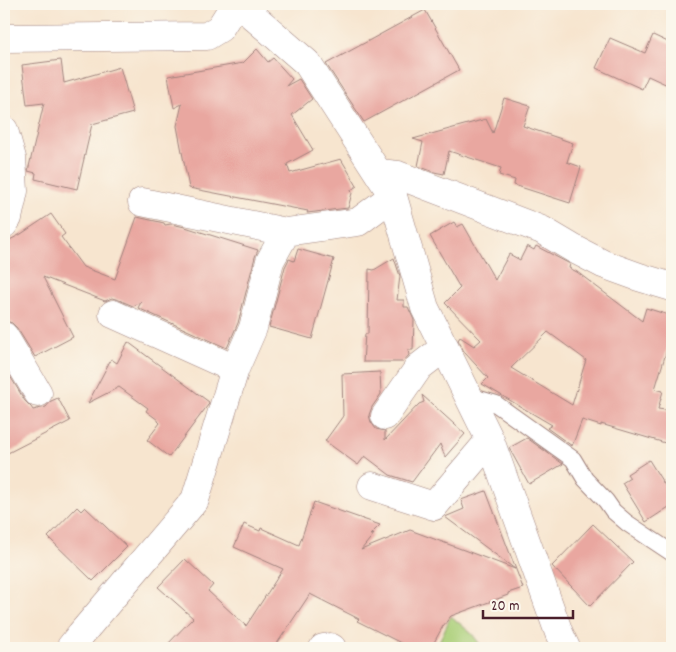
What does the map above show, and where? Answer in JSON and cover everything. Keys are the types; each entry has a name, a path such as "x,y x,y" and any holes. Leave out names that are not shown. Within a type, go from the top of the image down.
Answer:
{"street":[{"path":"4,38 207,36 220,28 235,4"},
{"path":"238,4 307,63 393,196 425,308 490,440 566,648"},
{"path":"4,130 12,158 14,191 8,218 4,224"},
{"path":"379,173 398,175 533,226 603,264 672,287"},
{"path":"142,202 286,232 358,222 393,196"},
{"path":"70,648 195,500 235,369 253,328 270,261 286,232"},
{"path":"113,314 235,369"},
{"path":"4,336 38,393"},
{"path":"385,416 419,367 445,347"},
{"path":"372,486 434,506 490,440"},
{"path":"323,648 332,648"}],"lane":[{"path":"469,396 496,404 573,459 585,479 613,511 627,523 672,553"}],"green space":[{"path":"451,616 472,634 483,648 436,648"}],"building":[{"path":"425,10 459,70 364,122 326,64"},
{"path":"653,35 672,44 672,87 648,76 642,89 596,68 610,38 645,53"},
{"path":"257,49 268,62 273,58 292,79 286,86 299,79 312,99 292,115 313,150 287,164 290,173 341,159 357,186 351,190 348,208 307,213 308,211 189,188 177,126 182,104 174,108 168,76 243,63"},
{"path":"61,60 64,83 120,67 133,113 92,124 77,189 35,179 36,173 28,171 44,103 27,105 22,65"},
{"path":"504,98 530,106 523,126 573,143 567,162 581,167 570,203 514,185 515,180 499,175 501,168 449,151 444,174 418,166 423,142 413,139 486,119 493,133"},
{"path":"51,214 65,234 61,237 83,267 115,279 137,217 164,223 165,225 171,224 185,227 258,250 238,323 227,348 138,308 141,302 133,306 112,298 105,301 43,277 73,337 35,357 17,328 12,323 6,321 4,316 4,243"},
{"path":"454,222 457,227 463,224 495,280 509,254 520,260 527,246 534,250 536,246 570,264 569,268 642,321 646,308 672,316 672,333 655,389 663,391 658,409 672,411 672,445 582,420 572,446 547,428 552,425 482,384 488,378 465,353 458,340 460,337 474,346 481,340 445,303 460,288 430,236","holes":["548,332 586,360 572,405 511,368"]},
{"path":"298,249 334,259 312,339 269,327 285,267 289,259 294,261"},
{"path":"394,258 400,276 397,300 404,300 404,307 408,307 414,320 413,350 408,350 409,355 403,362 363,362 365,334 368,334 369,269 374,270"},
{"path":"128,342 209,402 169,457 147,440 160,423 158,420 146,411 148,408 119,387 88,403 111,359 117,363"},
{"path":"4,366 25,401 33,410 46,407 51,401 58,398 70,421 4,455"},
{"path":"380,372 381,394 369,415 376,429 385,431 385,440 419,404 424,402 422,395 465,434 445,457 440,444 412,482 390,475 365,456 358,465 325,441 343,416 342,374"},
{"path":"527,438 563,464 529,484 509,448"},
{"path":"649,460 672,497 672,505 646,522 622,483 630,478 627,474"},
{"path":"486,491 523,588 451,616 431,648 411,648 357,621 359,619 310,594 274,648 164,648 193,618 158,587 185,559 213,585 208,591 246,626 283,569 234,547 244,524 260,531 261,528 299,545 314,502 380,525 370,535 374,534 361,550 410,530 515,569 445,517 464,509 461,500"},
{"path":"77,507 81,511 85,507 127,547 93,581 48,537"},
{"path":"593,524 633,562 590,606 552,566"}]}
